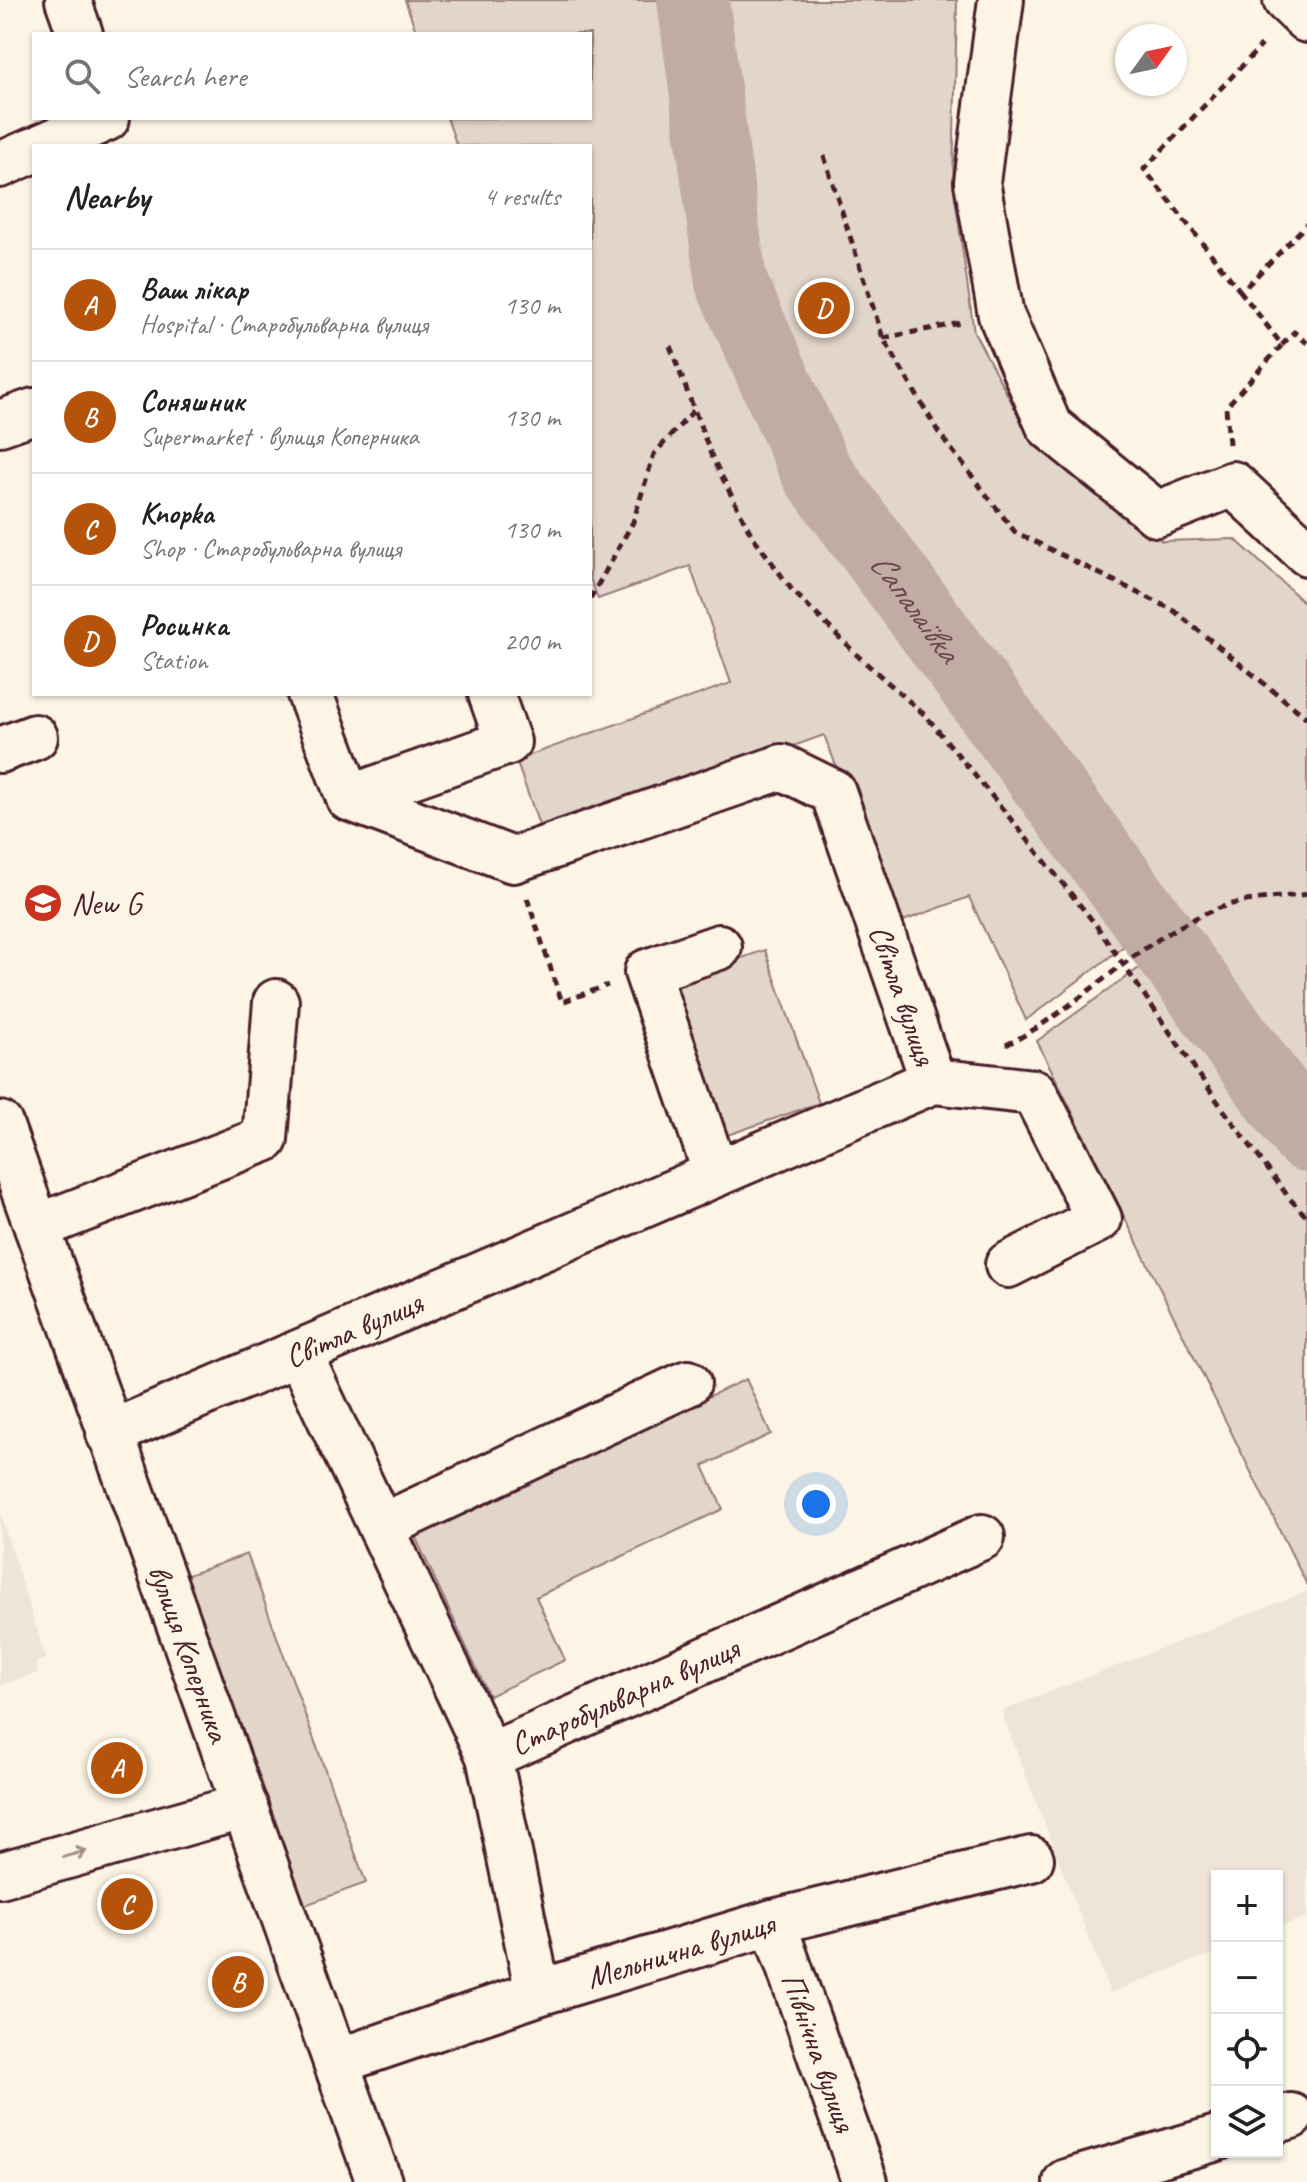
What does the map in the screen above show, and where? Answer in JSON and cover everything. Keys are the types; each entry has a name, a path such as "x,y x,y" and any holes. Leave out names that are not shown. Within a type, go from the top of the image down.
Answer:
{"street":[{"path":"68,0 79,32"},
{"path":"1001,0 977,182 1001,315 1049,426 1157,514 1233,484 1307,553"},
{"path":"1286,0 1307,20"},
{"path":"48,144 103,120"},
{"path":"109,120 117,144"},
{"path":"0,165 32,151"},
{"path":"0,423 32,412"},
{"path":"311,696 349,798 508,742 492,696"},
{"name":"Світла вулиця","path":"109,1434 933,1081 833,792 820,785 782,767 513,860 349,798"},
{"path":"716,1174 647,972 719,947"},
{"path":"37,1227 265,1139 276,1002"},
{"path":"933,1081 1034,1092 1099,1219 1008,1265"},
{"name":"вулиця Коперника","path":"0,1124 379,2182"},
{"path":"299,1353 489,1756"},
{"path":"381,1527 688,1383"},
{"name":"Старобульварна вулиця","path":"538,1993 489,1756 982,1537"},
{"path":"0,1875 245,1806"},
{"name":"Мельнична вулиця","path":"336,2062 538,1993 773,1922 1031,1859"},
{"name":"Північна вулиця","path":"773,1922 865,2182"},
{"path":"1066,2182 1211,2140"}],"path":[{"path":"1262,45 1144,169 1282,345"},
{"path":"824,156 883,338 939,433 1015,532 1173,610 1307,718"},
{"path":"1241,292 1307,224"},
{"path":"883,338 1001,315"},
{"path":"1226,407 1294,332 1307,343"},
{"path":"670,346 712,457 751,534 792,590 860,658 926,716 1096,925 1220,1105 1307,1217"},
{"path":"592,595 633,522 654,454 694,410"},
{"path":"1030,1033 1139,952 1204,915 1226,906 1307,894"},
{"path":"534,921 562,1002 647,972"}],"shaded area":[{"path":"405,0 957,0 953,183 974,332 1035,446 1162,541 1235,539 1307,605 1307,1585 1037,1041 1146,963 1131,941 1026,1020 969,897 898,923 824,735 543,836 516,760 731,683 690,566 598,599 592,583 592,144 456,144 448,120 592,120 592,32 416,32"},
{"path":"765,950 819,1103 722,1137 668,983"},
{"path":"746,1379 771,1434 703,1466 723,1509 536,1597 565,1660 489,1696 414,1534"},
{"path":"0,1513 46,1659 36,1662 39,1673 0,1685"},
{"path":"247,1554 366,1883 305,1905 185,1576"},
{"path":"1307,1591 1307,1917 1283,1926 1283,1870 1211,1870 1211,1954 1110,1993 1001,1711"}],"waterway":[{"name":"Сапалаївка","path":"693,0 731,282 816,471 1307,1136"}],"place":[{"name":"Росинка","path":"824,308"},
{"name":"New G","path":"43,903"},
{"name":"Ваш лікар","path":"117,1768"},
{"name":"Knopka","path":"127,1904"},
{"name":"Соняшник","path":"238,1982"}]}
